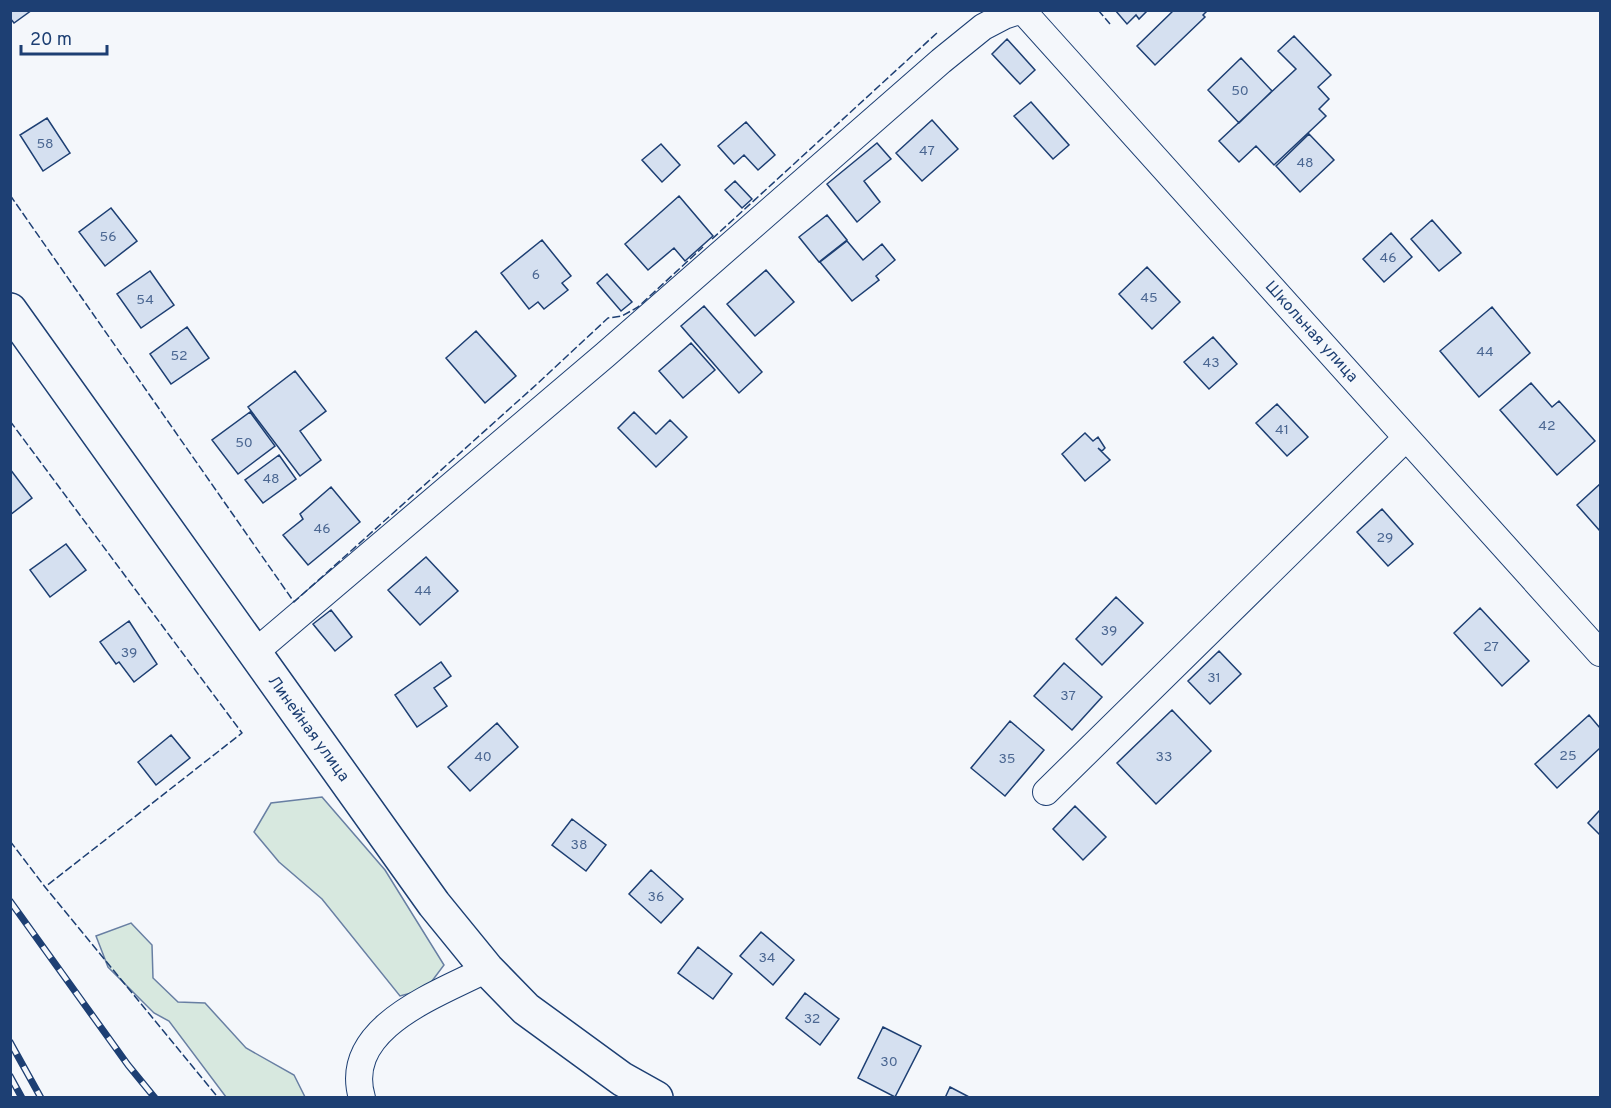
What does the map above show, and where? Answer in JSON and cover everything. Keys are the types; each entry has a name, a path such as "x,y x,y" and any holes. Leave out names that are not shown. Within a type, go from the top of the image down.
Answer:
{"main road":[{"name":"Линейная улица","path":"10,310 434,904 487,969 526,1009 622,1079 656,1098"}],"street":[{"name":"Школьная улица","path":"1022,11 1600,653"},
{"path":"254,653 605,356 941,61 983,27 1004,16 1022,11"},
{"path":"1046,792 1406,438"},
{"path":"362,1098 359,1087 359,1070 377,1034 393,1019 412,1007 487,969"}],"shaded area":[{"path":"322,797 385,870 444,965 426,989 400,996 322,899 279,862 254,832 271,803"},
{"path":"131,923 152,945 153,978 178,1002 205,1003 246,1048 294,1075 305,1097 226,1097 169,1021 154,1013 108,967 96,936"}],"building":[{"path":"10,10 32,10 14,23 10,18"},
{"path":"1115,10 1148,10 1139,19 1136,15 1127,24"},
{"path":"1174,10 1208,10 1203,15 1205,17 1155,65 1137,46"},
{"path":"1294,36 1331,75 1318,87 1329,99 1319,109 1326,116 1274,165 1256,146 1239,162 1219,141 1296,69 1278,51"},
{"path":"1007,39 1035,70 1020,84 992,54"},
{"path":"1241,58 1272,91 1239,123 1208,90"},
{"path":"1031,102 1069,145 1053,159 1014,116"},
{"path":"47,118 70,153 43,171 20,135"},
{"path":"932,120 958,149 922,181 896,153"},
{"path":"746,122 775,155 758,170 744,155 734,164 718,146"},
{"path":"1309,134 1334,160 1300,192 1276,166"},
{"path":"877,143 891,159 864,181 880,202 857,222 827,184"},
{"path":"661,144 680,165 662,182 642,160"},
{"path":"735,181 752,199 742,208 725,190"},
{"path":"679,196 713,236 685,261 674,248 648,270 625,244"},
{"path":"111,208 137,241 105,266 79,232"},
{"path":"827,215 847,240 819,262 799,237"},
{"path":"1432,220 1461,253 1439,271 1411,239"},
{"path":"1391,233 1412,257 1384,282 1363,259"},
{"path":"542,240 571,276 562,283 568,290 544,309 538,302 529,309 501,273"},
{"path":"847,241 863,260 882,244 895,260 876,276 879,280 852,301 820,262"},
{"path":"1147,267 1180,302 1152,329 1119,294"},
{"path":"766,270 794,302 755,336 727,304"},
{"path":"150,271 174,305 141,328 117,294"},
{"path":"607,274 632,302 621,311 597,283"},
{"path":"704,306 762,372 739,393 681,326"},
{"path":"1492,307 1530,353 1479,397 1440,351"},
{"path":"187,327 209,358 171,384 150,354"},
{"path":"476,331 516,376 485,403 446,358"},
{"path":"1213,337 1237,364 1209,389 1184,362"},
{"path":"691,343 715,370 683,398 659,371"},
{"path":"295,371 326,411 300,431 321,460 300,476 248,407"},
{"path":"1531,383 1552,407 1559,401 1595,441 1557,475 1500,410"},
{"path":"1277,404 1308,437 1287,456 1256,423"},
{"path":"250,412 275,446 238,474 212,440"},
{"path":"634,412 656,434 670,420 687,437 656,467 618,428"},
{"path":"1085,433 1093,441 1098,437 1105,448 1102,451 1098,448 1110,460 1085,481 1062,454"},
{"path":"279,455 296,479 263,503 245,480"},
{"path":"10,469 32,498 10,515"},
{"path":"1600,484 1600,531 1577,505"},
{"path":"331,487 360,522 308,565 283,535 303,519 300,514"},
{"path":"1382,509 1413,544 1388,566 1357,532"},
{"path":"66,544 86,570 50,597 30,570"},
{"path":"426,557 458,591 420,625 388,590"},
{"path":"1116,597 1143,623 1102,665 1076,639"},
{"path":"1480,608 1529,661 1502,686 1454,633"},
{"path":"331,610 352,637 335,651 313,624"},
{"path":"129,621 157,664 134,682 119,662 116,664 100,642"},
{"path":"1219,651 1241,674 1210,704 1188,681"},
{"path":"441,662 451,676 434,688 447,706 417,727 395,695"},
{"path":"1064,663 1102,697 1072,730 1034,696"},
{"path":"1172,710 1211,751 1156,804 1117,763"},
{"path":"1589,715 1600,728 1600,748 1557,788 1535,764"},
{"path":"1010,721 1044,750 1005,796 971,768"},
{"path":"497,723 518,747 470,791 448,767"},
{"path":"171,735 190,758 156,785 138,762"},
{"path":"1075,806 1106,837 1083,860 1053,829"},
{"path":"1600,810 1600,835 1588,823"},
{"path":"572,819 606,845 586,871 552,845"},
{"path":"651,870 683,899 661,923 629,894"},
{"path":"761,932 794,960 773,985 740,956"},
{"path":"698,947 732,974 713,999 678,973"},
{"path":"805,993 839,1019 820,1045 786,1018"},
{"path":"883,1027 921,1046 895,1097 858,1078"},
{"path":"950,1087 971,1098 945,1098"}],"railway":[{"path":"10,901 128,1065 155,1098"},
{"path":"10,1042 41,1098"},
{"path":"10,1076 22,1098"}],"fence":[{"path":"1098,10 1110,24"},
{"path":"712,239 938,32"},
{"path":"10,195 294,602 608,318 622,316 638,307 703,247"},
{"path":"10,421 242,733 45,887"},
{"path":"10,841 216,1095 213,1098"}]}
